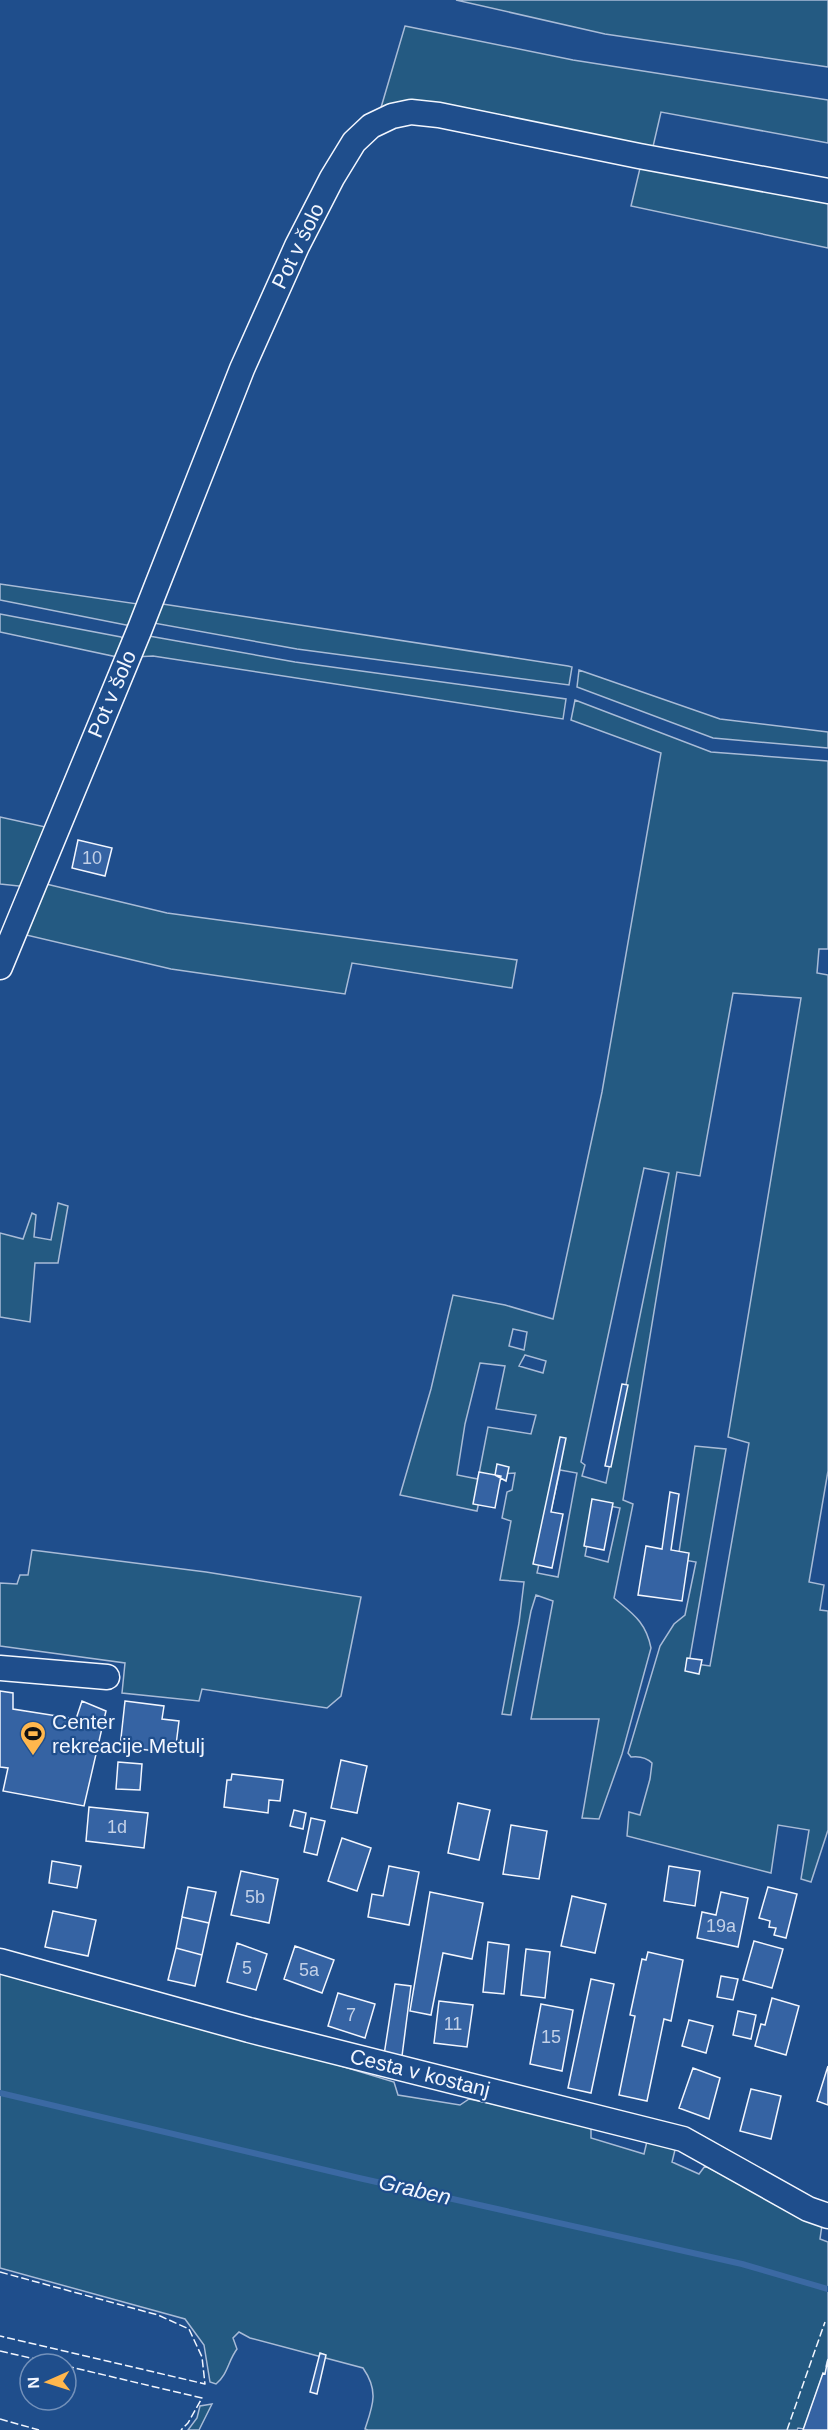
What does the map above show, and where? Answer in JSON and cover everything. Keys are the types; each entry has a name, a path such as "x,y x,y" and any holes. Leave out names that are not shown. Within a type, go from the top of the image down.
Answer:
{"street":[{"name":"Pot v šolo","path":"0,967 64,807 139,631 242,369 279,282 332,178 354,142 371,126 392,116 411,112 439,115 828,191"},
{"path":"0,1668 107,1677"},
{"name":"Cesta v kostanj","path":"0,1961 249,2030 683,2139 808,2209 828,2216"}],"shaded area":[{"path":"456,0 828,0 828,67 605,34"},
{"path":"405,26 573,60 828,100 828,143 661,112 652,151 380,111"},
{"path":"641,164 828,198 828,248 631,206"},
{"path":"0,584 138,604 130,625 126,625 0,600"},
{"path":"156,603 568,666 572,667 569,685 297,649 148,622"},
{"path":"0,614 121,637 124,640 122,658 0,632"},
{"path":"149,636 295,662 566,699 563,719 153,656 135,657"},
{"path":"579,670 720,719 828,732 828,748 713,738 577,687"},
{"path":"575,700 711,752 828,761 828,949 819,949 817,973 828,975 828,1471 809,1582 824,1585 820,1610 828,1611 828,1830 811,1882 801,1879 809,1830 778,1825 771,1873 627,1836 629,1812 640,1815 652,1763 642,1757 631,1757 628,1753 660,1646 674,1624 685,1615 696,1562 678,1559 695,1446 726,1449 689,1663 710,1666 749,1443 728,1437 801,998 733,993 700,1176 677,1172 623,1500 633,1504 614,1598 642,1625 651,1648 622,1754 599,1819 582,1818 599,1719 531,1719 553,1601 536,1595 511,1715 502,1714 519,1623 524,1582 500,1580 511,1521 502,1518 507,1492 512,1490 515,1473 500,1474 496,1478 484,1477 477,1511 400,1495 431,1389 453,1295 505,1305 553,1319 602,1092 661,753 571,720","holes":["644,1168 669,1173 606,1483 582,1476 585,1465 581,1462","513,1329 527,1332 524,1350 509,1346","525,1355 546,1361 543,1373 519,1366","480,1363 505,1366 496,1409 536,1415 531,1434 488,1427 478,1479 457,1475 465,1424","560,1470 577,1473 558,1577 537,1573","595,1503 620,1508 608,1562 585,1556"]},
{"path":"0,817 50,828 28,887 0,884"},
{"path":"42,883 167,913 517,960 512,988 352,963 345,994 171,969 22,934"},
{"path":"58,1203 68,1206 58,1263 35,1263 30,1322 0,1317 0,1233 23,1239 32,1213 36,1215 34,1237 51,1240"},
{"path":"32,1550 206,1572 361,1597 341,1696 327,1708 202,1689 199,1701 122,1693 125,1663 0,1646 0,1583 17,1584 20,1575 28,1575"},
{"path":"0,1972 232,2033 394,2082 398,2095 460,2105 469,2099 591,2124 591,2138 644,2154 648,2137 675,2150 672,2162 699,2174 705,2166 822,2225 820,2239 828,2242 828,2359 826,2366 828,2367 823,2374 804,2429 368,2430 365,2429 372,2405 373,2391 363,2368 250,2338 239,2332 233,2338 237,2349 223,2376 216,2384 210,2382 204,2345 185,2319 0,2268"},
{"path":"212,2404 199,2430 188,2430 197,2418 200,2406"}],"building":[{"path":"78,840 112,848 105,876 72,868"},
{"path":"622,1384 628,1385 611,1467 605,1466"},
{"path":"560,1437 566,1438 551,1512 563,1514 552,1568 533,1564"},
{"path":"497,1464 509,1467 506,1481 495,1475"},
{"path":"479,1472 501,1476 495,1508 473,1504"},
{"path":"670,1492 679,1494 671,1550 689,1553 682,1601 638,1595 646,1546 662,1549"},
{"path":"592,1499 613,1503 604,1550 584,1546"},
{"path":"687,1658 702,1660 699,1674 685,1671"},
{"path":"0,1691 13,1693 13,1709 76,1719 82,1701 106,1711 84,1806 3,1791 8,1768 0,1767"},
{"path":"125,1701 164,1706 162,1719 179,1721 175,1753 120,1747"},
{"path":"341,1760 367,1766 357,1813 331,1808"},
{"path":"118,1762 142,1764 140,1790 116,1789"},
{"path":"232,1774 283,1780 280,1801 269,1800 268,1813 224,1807 227,1780 231,1780"},
{"path":"458,1803 490,1810 479,1860 448,1853"},
{"path":"89,1807 148,1813 144,1848 86,1841"},
{"path":"294,1810 306,1813 303,1829 290,1826"},
{"path":"311,1818 325,1821 317,1855 304,1852"},
{"path":"511,1825 547,1831 539,1879 503,1874"},
{"path":"342,1838 371,1848 357,1891 328,1881"},
{"path":"52,1861 81,1866 77,1888 49,1883"},
{"path":"389,1866 419,1872 409,1925 368,1917 372,1894 383,1896"},
{"path":"669,1866 700,1871 695,1906 664,1901"},
{"path":"241,1871 278,1879 269,1923 231,1915"},
{"path":"188,1887 216,1892 209,1923 182,1917"},
{"path":"768,1887 797,1894 786,1938 774,1935 776,1928 769,1927 770,1921 759,1918"},
{"path":"430,1892 483,1903 472,1959 443,1953 431,2015 410,2011"},
{"path":"721,1892 748,1898 738,1947 697,1938 702,1912 716,1915"},
{"path":"572,1896 606,1904 595,1953 561,1946"},
{"path":"53,1911 96,1920 88,1956 45,1947"},
{"path":"182,1917 209,1923 202,1955 176,1948"},
{"path":"754,1941 783,1949 772,1988 743,1980"},
{"path":"488,1942 509,1945 504,1994 483,1992"},
{"path":"237,1943 267,1954 256,1990 227,1982"},
{"path":"295,1946 334,1960 322,1993 284,1979"},
{"path":"176,1948 202,1955 195,1986 168,1980"},
{"path":"526,1949 550,1952 545,1998 521,1995"},
{"path":"648,1952 683,1960 671,2021 664,2019 647,2101 619,2095 635,2016 630,2015 642,1959 646,1960"},
{"path":"721,1976 738,1979 733,2000 717,1997"},
{"path":"591,1979 614,1984 591,2093 568,2088"},
{"path":"395,1984 411,1986 402,2056 384,2055"},
{"path":"338,1993 375,2004 365,2038 328,2026"},
{"path":"772,1998 799,2006 786,2055 755,2046 761,2024 765,2025"},
{"path":"439,2001 473,2005 467,2047 434,2043"},
{"path":"541,2004 573,2010 562,2071 530,2064"},
{"path":"738,2011 756,2015 751,2039 733,2035"},
{"path":"689,2020 713,2026 706,2053 682,2046"},
{"path":"828,2066 828,2105 817,2101"},
{"path":"693,2068 720,2078 709,2119 679,2108"},
{"path":"751,2089 781,2096 771,2139 740,2131"},
{"path":"320,2353 326,2355 317,2394 310,2392"},
{"path":"828,2359 828,2430 803,2430 823,2373 825,2374"}],"waterway":[{"name":"Graben","path":"0,2093 359,2178 742,2264 828,2289"}],"fence":[{"path":"0,2272 158,2315 189,2329 202,2357 205,2384 0,2336"},
{"path":"787,2430 825,2322"},
{"path":"0,2351 18,2355"},
{"path":"78,2369 202,2398 188,2423 181,2430"},
{"path":"0,2419 39,2430"}],"place":[{"name":"Center rekreacije Metulj","path":"33,1757"}]}
